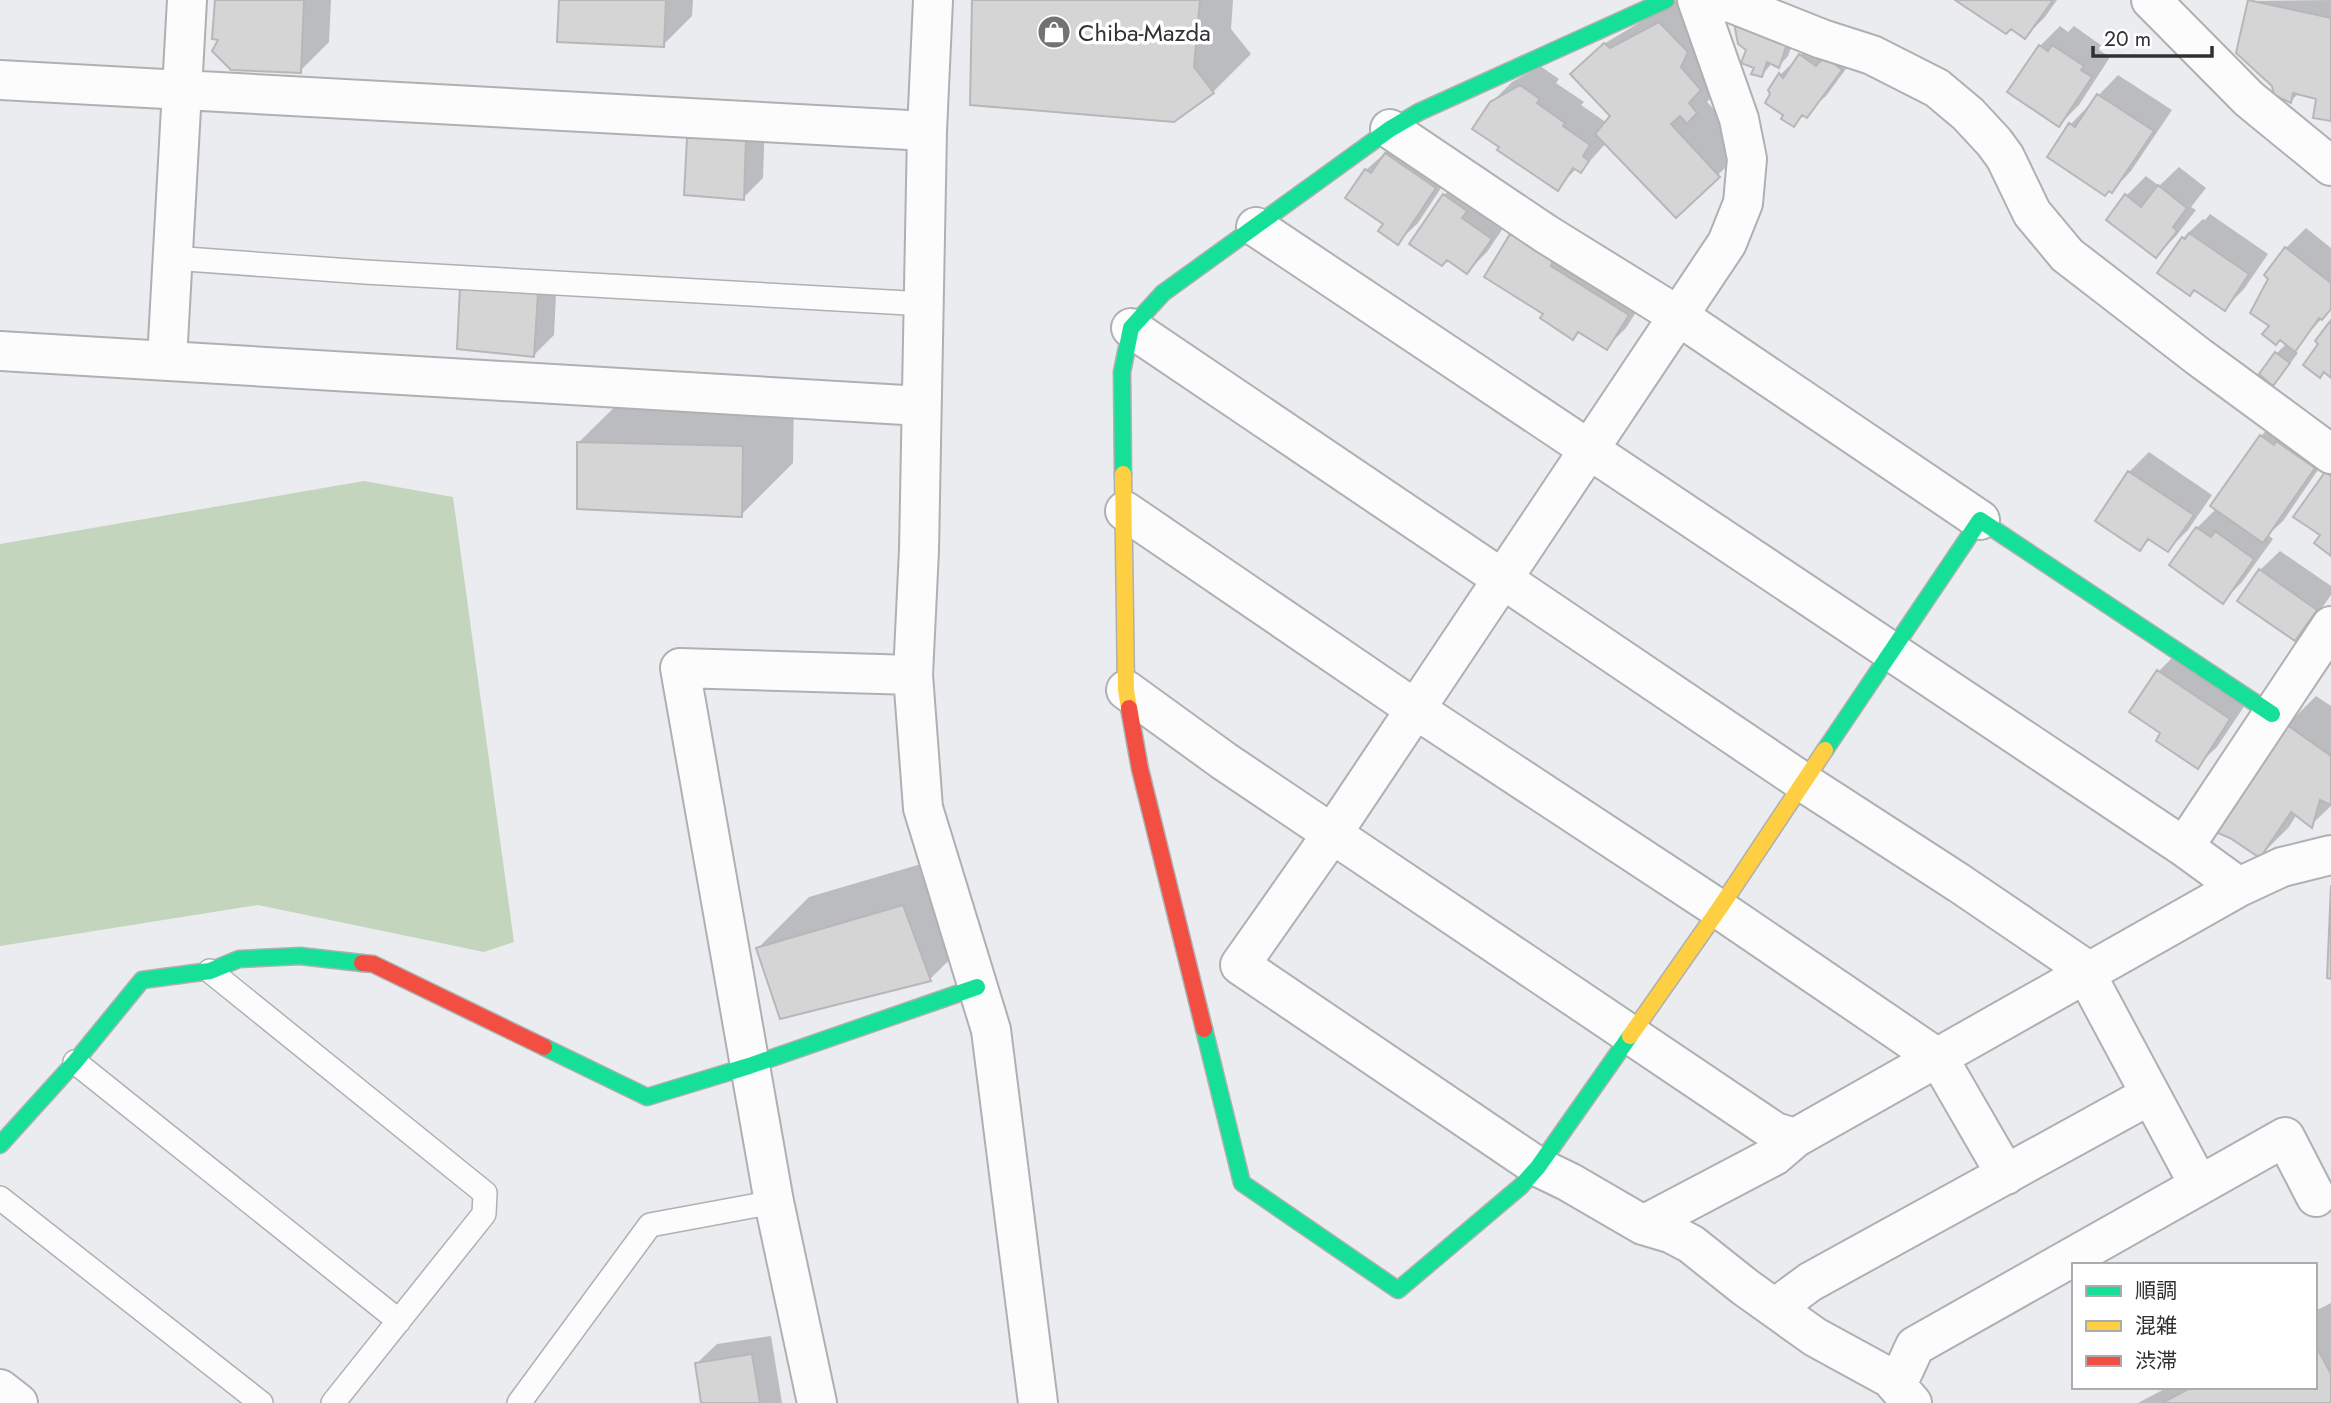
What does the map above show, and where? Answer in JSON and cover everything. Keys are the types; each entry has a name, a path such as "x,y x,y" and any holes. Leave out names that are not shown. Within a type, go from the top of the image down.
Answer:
{"street":[{"path":"167,360 187,0"},
{"path":"933,0 927,131 919,550 913,675 923,808 991,1030 1038,1403"},
{"path":"1667,0 1419,112 1390,129 1163,293 1131,328 1122,372 1126,690 1140,769 1242,1183 1398,1290 1521,1186 1538,1167 1719,909 1980,520"},
{"path":"1195,991 1240,965 1332,834 1503,580 1588,447 1680,317 1727,243 1743,203 1747,159 1739,118 1698,0"},
{"path":"1717,0 1872,55 1937,88 1968,114 1994,142 2005,157 2032,213 2067,255 2331,454"},
{"path":"2151,0 2249,99 2331,166"},
{"path":"0,80 927,131"},
{"path":"1390,129 1546,234 1680,317 2272,714"},
{"path":"1256,227 2184,847 2239,887"},
{"path":"1131,328 1803,782 1959,883 2088,973 2199,1185"},
{"path":"0,351 921,406"},
{"path":"1125,511 1415,709 1719,909 1939,1059 2006,1175"},
{"path":"2184,847 2331,626"},
{"path":"817,1403 774,1202 680,668 913,675"},
{"path":"1126,690 1224,761 1775,1132 1796,1139"},
{"path":"1643,1226 1774,1156 1796,1139 2239,887 2282,867 2331,855"},
{"path":"0,1145 75,1062 142,980 210,971 239,959 300,956 373,964 647,1097 749,1066 977,987"},
{"path":"1240,965 1538,1167 1569,1182 1643,1226 1670,1233 1691,1244 1815,1337 1876,1369 1904,1394 1915,1346 2284,1137 2316,1197"},
{"path":"1775,1308 1810,1282 2150,1095"},
{"path":"0,1389 18,1403"}],"lane":[{"path":"172,258 365,272 925,304"},
{"path":"210,971 485,1193 484,1214 333,1403"},
{"path":"75,1062 399,1321"},
{"path":"0,1198 261,1403"},
{"path":"519,1403 650,1225 774,1202"}],"green space":[{"path":"364,481 453,497 514,942 484,952 258,905 0,946 0,544"}],"building":[{"path":"215,0 304,0 301,73 231,70 212,51 218,40 212,39"},
{"path":"559,0 666,0 664,47 557,42"},
{"path":"972,0 1200,0 1194,67 1214,93 1174,122 970,105"},
{"path":"1955,0 2053,0 2025,39 2011,29 2006,34"},
{"path":"2248,0 2331,18 2331,121 2313,118 2316,99 2293,93 2291,103 2274,95 2272,86 2236,53"},
{"path":"1659,22 1688,52 1681,67 1701,90 1689,103 1697,113 1687,124 1680,116 1671,124 1720,177 1676,218 1595,134 1610,116 1570,74 1604,43 1610,48"},
{"path":"1737,24 1787,44 1779,68 1767,62 1762,77 1751,74 1754,68 1741,63 1746,50 1738,44 1735,28"},
{"path":"2039,45 2048,51 2052,45 2084,66 2081,70 2092,77 2059,127 2007,92"},
{"path":"1799,54 1816,66 1825,56 1842,70 1807,118 1802,115 1794,127 1781,119 1783,115 1765,103 1770,94 1768,90 1779,73 1783,78"},
{"path":"1520,85 1540,99 1537,103 1565,123 1563,126 1590,145 1583,156 1589,161 1581,173 1573,168 1558,191 1497,150 1499,147 1472,129 1490,102"},
{"path":"2097,94 2154,131 2112,193 2109,191 2105,196 2047,157 2069,123 2075,127"},
{"path":"687,138 746,138 744,200 684,195"},
{"path":"1385,153 1436,188 1398,245 1378,231 1383,224 1345,198 1365,169 1371,173"},
{"path":"2158,185 2187,208 2173,227 2177,231 2156,258 2106,220 2125,194 2141,207"},
{"path":"1443,194 1467,211 1462,218 1492,239 1467,274 1447,260 1442,266 1409,244"},
{"path":"2189,233 2249,274 2225,311 2194,290 2190,296 2157,273 2182,237 2185,239"},
{"path":"1510,234 1553,261 1551,266 1629,315 1607,350 1578,332 1573,340 1540,318 1543,314 1484,277"},
{"path":"2285,247 2331,283 2331,309 2322,320 2319,318 2295,352 2280,340 2276,345 2262,334 2269,326 2250,313 2268,279 2264,275"},
{"path":"460,286 538,293 534,357 457,349"},
{"path":"2331,320 2331,378 2324,372 2320,378 2303,365 2318,344 2315,341"},
{"path":"2275,352 2290,363 2273,386 2259,374"},
{"path":"2260,435 2274,445 2276,441 2315,468 2263,543 2210,506"},
{"path":"577,442 743,446 742,517 577,509"},
{"path":"2128,471 2194,515 2168,552 2148,539 2140,551 2095,521"},
{"path":"2325,472 2331,476 2331,556 2314,543 2320,535 2293,517"},
{"path":"2196,527 2211,537 2215,531 2254,559 2223,604 2169,565"},
{"path":"2259,569 2317,610 2295,641 2237,601"},
{"path":"2157,670 2230,719 2198,769 2156,741 2160,733 2129,712"},
{"path":"2286,724 2331,756 2331,805 2320,800 2312,828 2291,812 2260,858 2230,838 2211,830"},
{"path":"2331,885 2331,979 2327,978"},
{"path":"903,905 931,981 780,1019 756,948"},
{"path":"2317,1348 2331,1374 2331,1403 2162,1403 2188,1389 2317,1389"},
{"path":"752,1354 760,1403 701,1403 695,1363"}],"traffic: fast":[{"path":"1123,474 1122,372 1131,328 1163,293 1390,129 1419,112 1666,0"},
{"path":"1825,750 1980,520 2272,714"},
{"path":"0,1145 75,1062 142,980 210,971 239,959 300,956 362,963"},
{"path":"544,1047 647,1097 749,1066 977,987"},
{"path":"1204,1029 1242,1183 1398,1290 1521,1186 1538,1167 1630,1036"}],"traffic: slow":[{"path":"1123,474 1126,690 1129,708"},
{"path":"1630,1036 1825,750"}],"traffic: jam":[{"path":"1129,708 1140,769 1204,1029"},
{"path":"362,963 373,964 544,1047"}],"place":[{"name":"Chiba-Mazda","path":"1054,32"}]}
